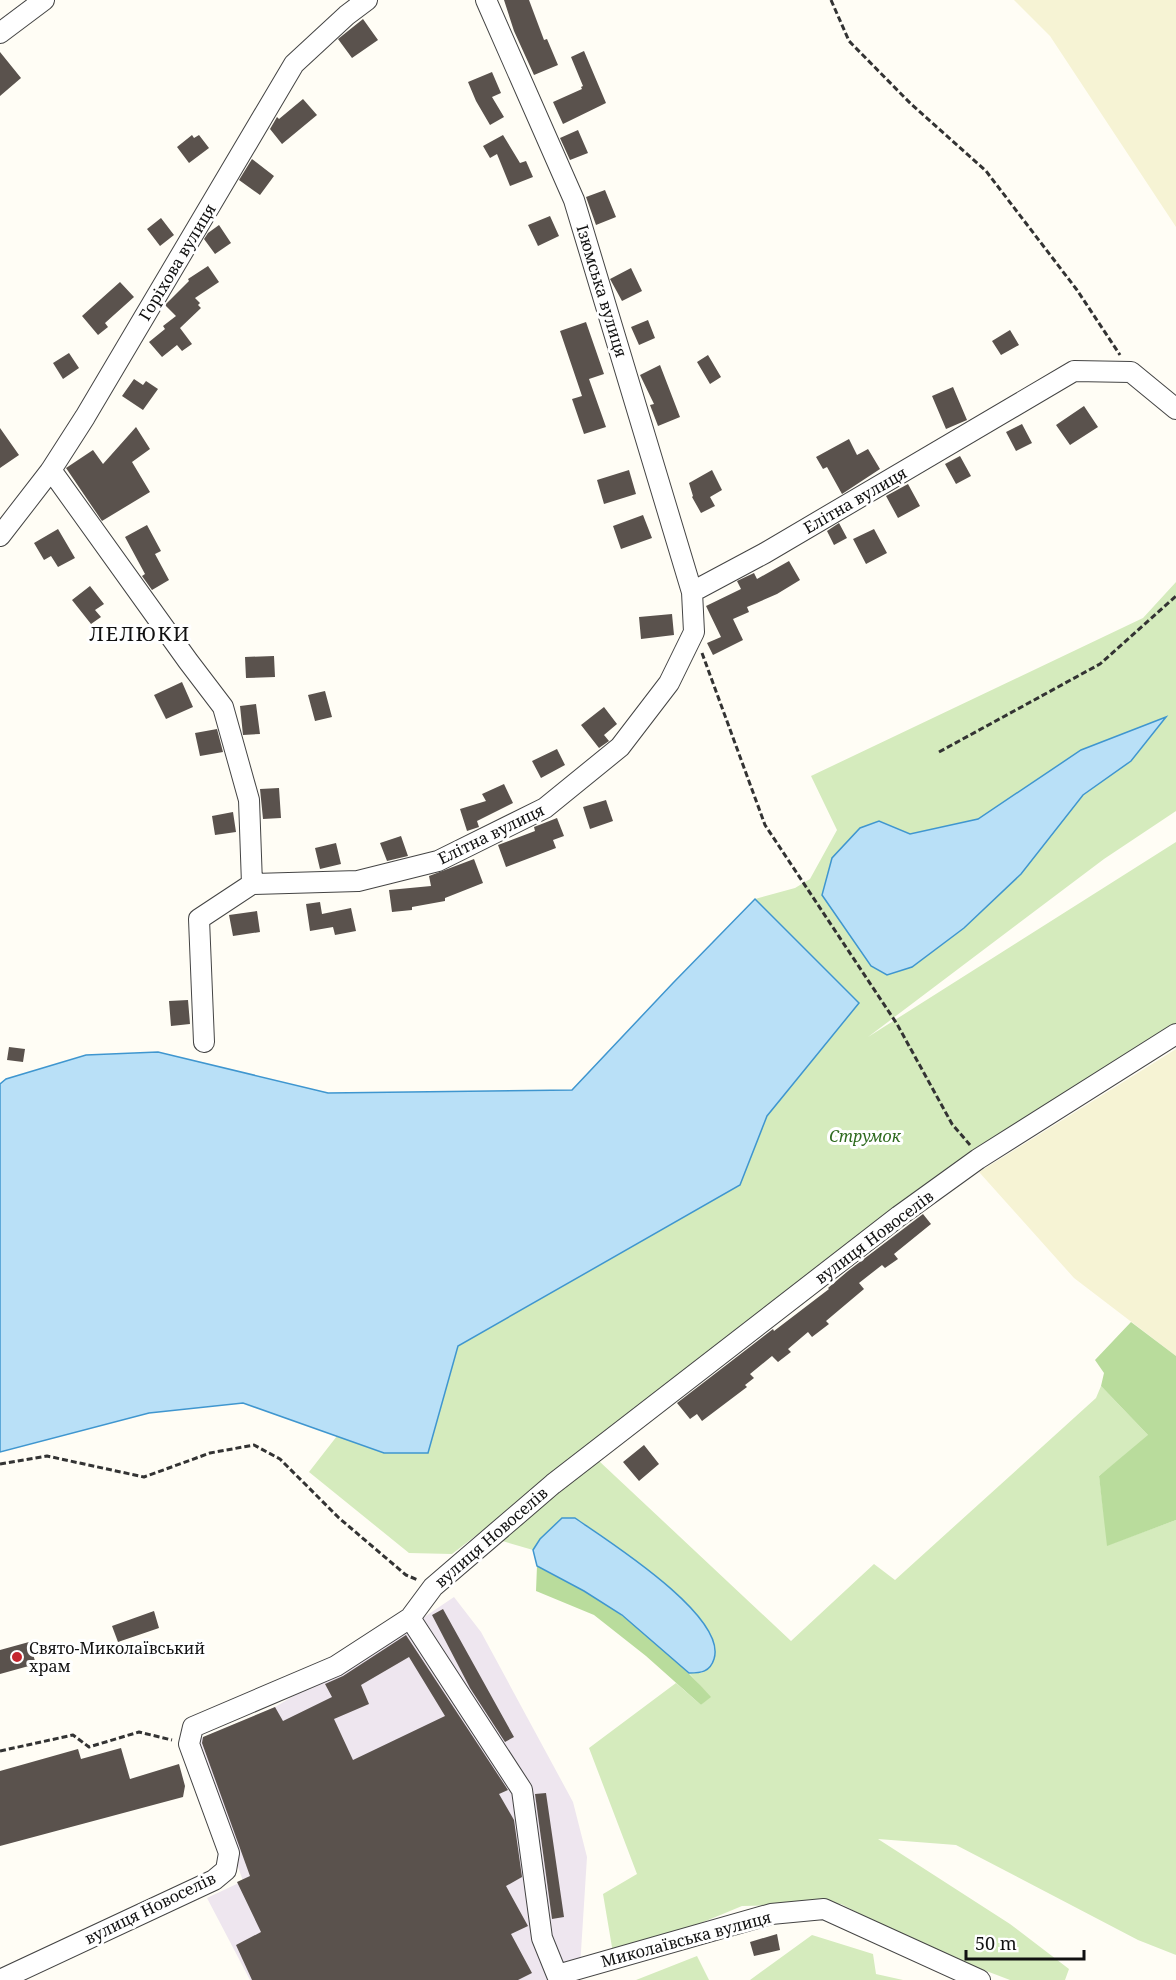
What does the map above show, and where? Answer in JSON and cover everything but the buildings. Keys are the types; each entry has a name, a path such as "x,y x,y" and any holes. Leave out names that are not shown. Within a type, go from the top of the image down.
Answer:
{"street":[{"path":"0,33 44,0"},
{"name":"Горіхова вулиця","path":"0,536 51,470 85,417 294,64 347,15 367,0"},
{"name":"Ізюмська вулиця","path":"486,0 574,200 692,592"},
{"name":"Елітна вулиця","path":"252,884 358,881 438,861 545,808 620,747 669,683 694,632 692,592 765,553 1074,371 1131,372"},
{"path":"1131,372 1176,409"},
{"path":"51,470 223,707 249,800 252,884 199,919 204,1042"},
{"name":"вулиця Новоселів","path":"0,1980 214,1880 226,1870 229,1853 189,1744 193,1727 336,1665 410,1618 433,1587 553,1484 899,1216 978,1159 1176,1034"},
{"name":"Миколаївська вулиця","path":"410,1618 522,1790 542,1938 557,1975 771,1914 824,1910 980,1980"}],"path":[{"path":"831,0 849,41 911,104 986,171 1077,290 1131,372"},
{"path":"939,752 1100,664 1176,596"},
{"path":"694,632 765,825 897,1024 952,1124 974,1149 978,1159"},
{"path":"0,1464 47,1456 144,1477 210,1453 254,1445 280,1459 339,1518 406,1575 433,1587"},
{"path":"0,1752 73,1735 88,1747 139,1732 189,1744"}],"shaded area":[{"path":"1014,0 1176,0 1176,227 1050,36"},
{"path":"1176,1049 1176,1356 1074,1278 979,1172"},
{"path":"454,1597 481,1632 573,1802 587,1857 580,1967 573,1980 250,1980 207,1898 243,1881 197,1751 197,1740 275,1707 411,1626"}],"green space":[{"name":"Струмок","path":"1176,582 1176,811 1104,859 868,1037 1176,842 1176,1026 974,1149 937,1181 452,1554 409,1553 309,1472 337,1436 384,1453 428,1453 458,1346 740,1185 767,1116 858,1003 755,899 795,888 810,879 837,830 811,776 1143,618","holes":["1165,718 1131,761 1083,795 1021,874 964,928 912,967 879,821 910,834 978,819 1081,750"]},
{"path":"1131,1322 1176,1356 1176,1520 1107,1546 1099,1476 1148,1435 1101,1386 1104,1373 1095,1360"},
{"path":"1101,1386 1149,1436 1099,1476 1108,1545 1176,1520 1176,1955 1138,1940 956,1845 878,1839 1010,1924 1069,1969 1065,1980 1010,1980 926,1948 841,1904 742,1906 614,1959 603,1894 637,1874 589,1748 676,1683 701,1705 710,1697 689,1673 703,1673 540,1539 533,1550 499,1540 599,1461 791,1641 874,1564 895,1580 1096,1398"},
{"path":"537,1566 591,1595 633,1624 668,1654 711,1697 701,1705 646,1656 594,1615 536,1591"},
{"path":"812,1935 873,1954 876,1974 903,1980 750,1980"},
{"path":"697,1956 709,1980 636,1980"}],"water":[{"path":"1166,717 1131,761 1083,795 1021,874 964,928 912,967 887,975 871,966 822,895 832,858 860,828 879,821 910,834 978,819 1081,750"},
{"path":"755,899 859,1003 767,1116 740,1185 458,1346 428,1453 384,1453 243,1403 149,1413 0,1452 0,1084 6,1079 86,1055 158,1052 328,1093 572,1090"},
{"path":"562,1518 575,1518 661,1580 684,1601 702,1622 713,1641 714,1659 710,1667 701,1672 689,1673 622,1615 584,1591 537,1566 533,1550 540,1539"}],"place":[{"name":"Свято-Миколаївський храм","path":"17,1657"}],"district":[{"name":"ЛЕЛЮКИ","path":"140,634"}]}
